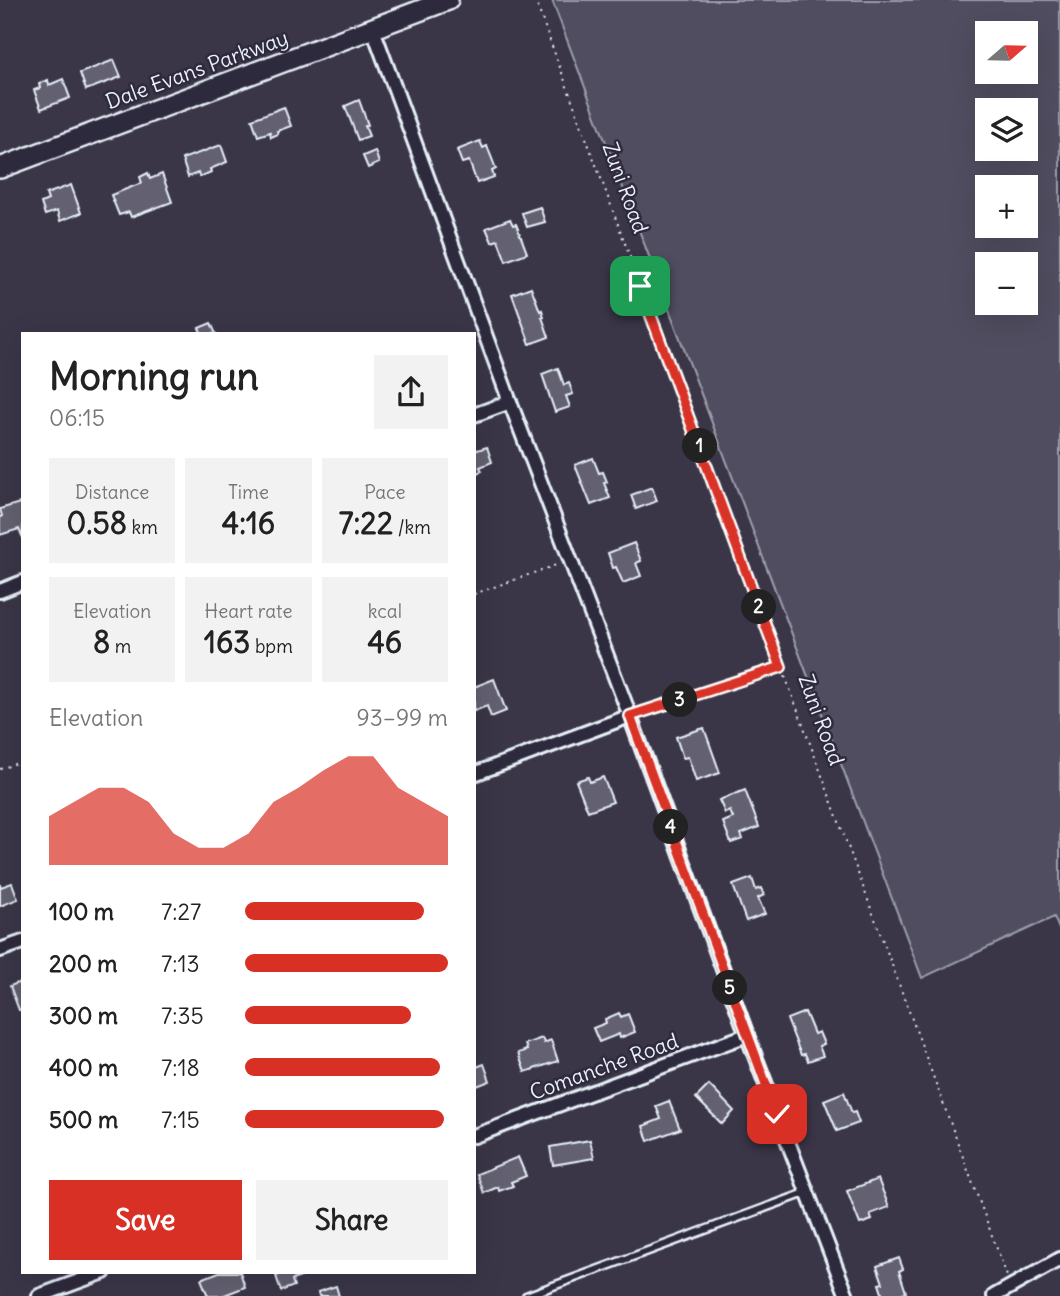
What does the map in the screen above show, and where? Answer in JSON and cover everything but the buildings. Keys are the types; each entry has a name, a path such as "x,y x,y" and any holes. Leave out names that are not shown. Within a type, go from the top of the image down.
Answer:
{"main road":[{"name":"Dale Evans Parkway","path":"0,168 448,0"}],"street":[{"path":"373,29 510,402 847,1296"},
{"path":"476,414 510,402"},
{"path":"0,591 21,584"},
{"path":"476,773 630,716"},
{"path":"0,950 21,943"},
{"name":"Comanche Road","path":"476,1135 747,1035"},
{"path":"994,1296 1013,1291 1060,1259"},
{"path":"39,1296 99,1274"}],"lane":[{"path":"526,1296 808,1192"}],"path":[{"name":"Zuni Road","path":"535,0 1013,1291"},
{"path":"476,593 570,559"},
{"path":"630,716 781,667"},
{"path":"0,769 21,762"}],"shaded area":[{"path":"552,0 1060,0 1060,931 1054,917 922,978"}],"route":[{"path":"640,286 781,667 630,716 777,1114"}]}
